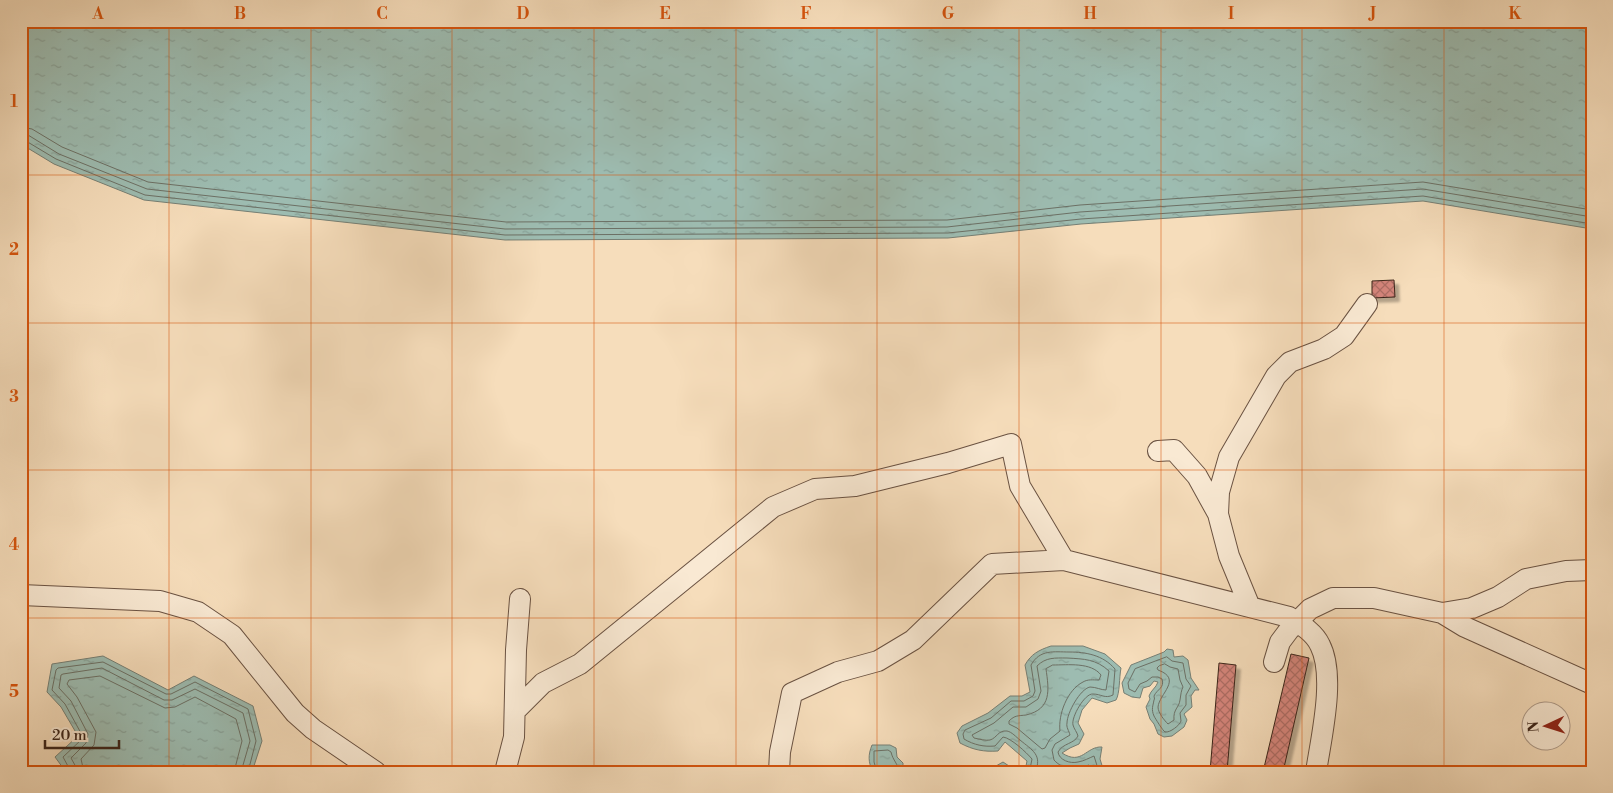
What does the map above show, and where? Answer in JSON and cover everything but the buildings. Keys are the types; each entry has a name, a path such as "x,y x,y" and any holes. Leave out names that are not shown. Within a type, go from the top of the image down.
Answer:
{"street":[{"path":"1218,514 1219,492 1229,457 1276,376 1290,362 1324,349 1344,336 1367,304"},
{"path":"515,711 544,683 580,664 595,653 773,507 815,489 855,486 948,463 1011,444 1020,486 1064,560"},
{"path":"1158,451 1174,450 1197,476 1218,514 1229,556 1250,607"},
{"path":"780,772 780,752 792,693 838,672 878,661 913,640 992,564 1064,560 1125,577 1188,590 1289,616 1305,627 1320,645 1327,669 1327,695 1316,772"},
{"path":"1442,613 1472,608 1498,597 1526,579 1566,571 1592,570"},
{"path":"21,595 160,601 198,612 232,635 295,712 313,729 376,772"},
{"path":"505,772 514,737 516,650 520,598"},
{"path":"1274,662 1280,642 1310,609 1333,598 1374,598 1442,613 1465,627 1592,684"}],"water":[{"path":"21,21 1592,21 1592,229 1423,201 1081,224 948,238 505,240 144,200 54,164 21,144"},
{"path":"1051,646 1083,646 1105,654 1121,668 1116,700 1107,703 1092,698 1082,710 1078,723 1084,734 1079,744 1062,753 1079,757 1092,749 1102,747 1100,759 1104,772 994,772 996,766 1003,762 1012,768 1026,766 1027,761 1005,742 998,751 979,750 960,743 957,733 962,726 988,713 1010,696 1022,696 1030,692 1025,665 1036,653"},
{"path":"1167,649 1173,650 1174,657 1183,656 1188,660 1191,678 1199,690 1195,690 1191,696 1192,707 1184,714 1187,720 1184,727 1172,736 1164,737 1158,734 1146,707 1150,699 1149,696 1158,682 1154,681 1150,686 1143,688 1140,698 1124,693 1122,683 1131,665 1164,652"},
{"path":"103,656 168,690 194,676 253,706 262,741 252,772 66,772 55,757 78,736 61,707 47,692 52,664"},
{"path":"872,745 890,745 896,748 897,757 903,763 903,771 873,772 869,758"}]}
